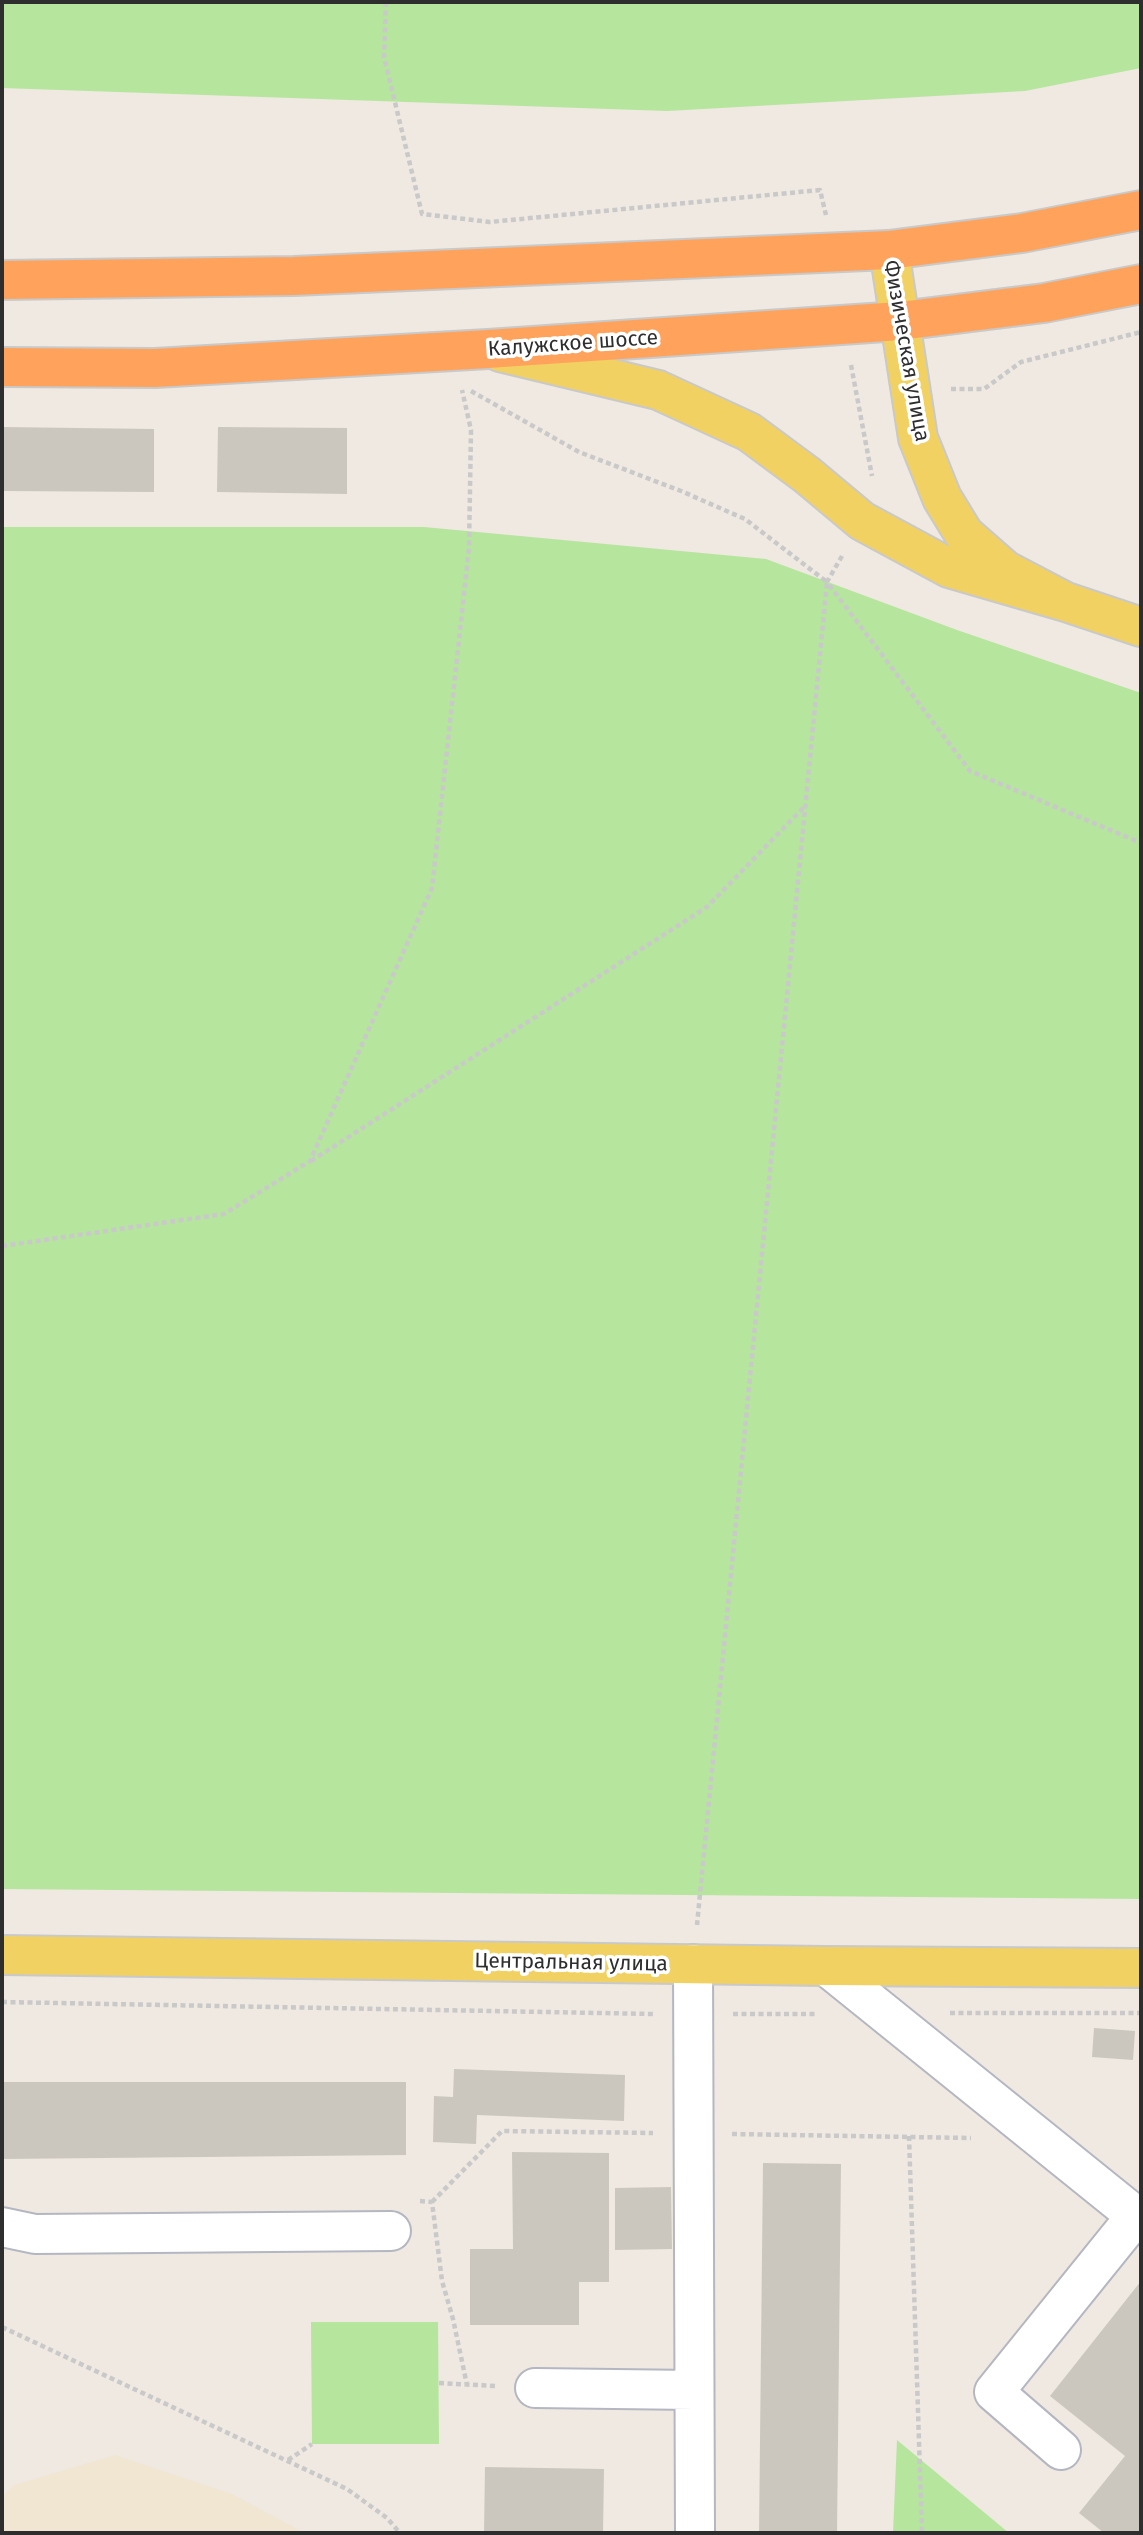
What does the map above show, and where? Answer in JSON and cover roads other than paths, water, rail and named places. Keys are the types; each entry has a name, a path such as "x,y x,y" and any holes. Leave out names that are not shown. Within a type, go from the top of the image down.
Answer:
{"highway":[{"path":"2,280 294,276 889,250 1021,233 1141,211"},
{"name":"Калужское шоссе","path":"2,367 155,368 900,321 1044,303 1141,285"}],"main road":[{"name":"Физическая улица","path":"889,250 918,438 942,498 964,534 1004,570 1066,602 1141,627"},
{"path":"488,349 657,390 749,432 807,475 862,521 948,568 1066,602"},
{"name":"Центральная улица","path":"2,1955 1141,1968"}],"lane":[{"path":"693,1964 695,2533"},
{"path":"826,1966 1136,2216 993,2392 1060,2449"},
{"path":"2,2227 35,2234 391,2231"},
{"path":"535,2388 694,2390"}]}
